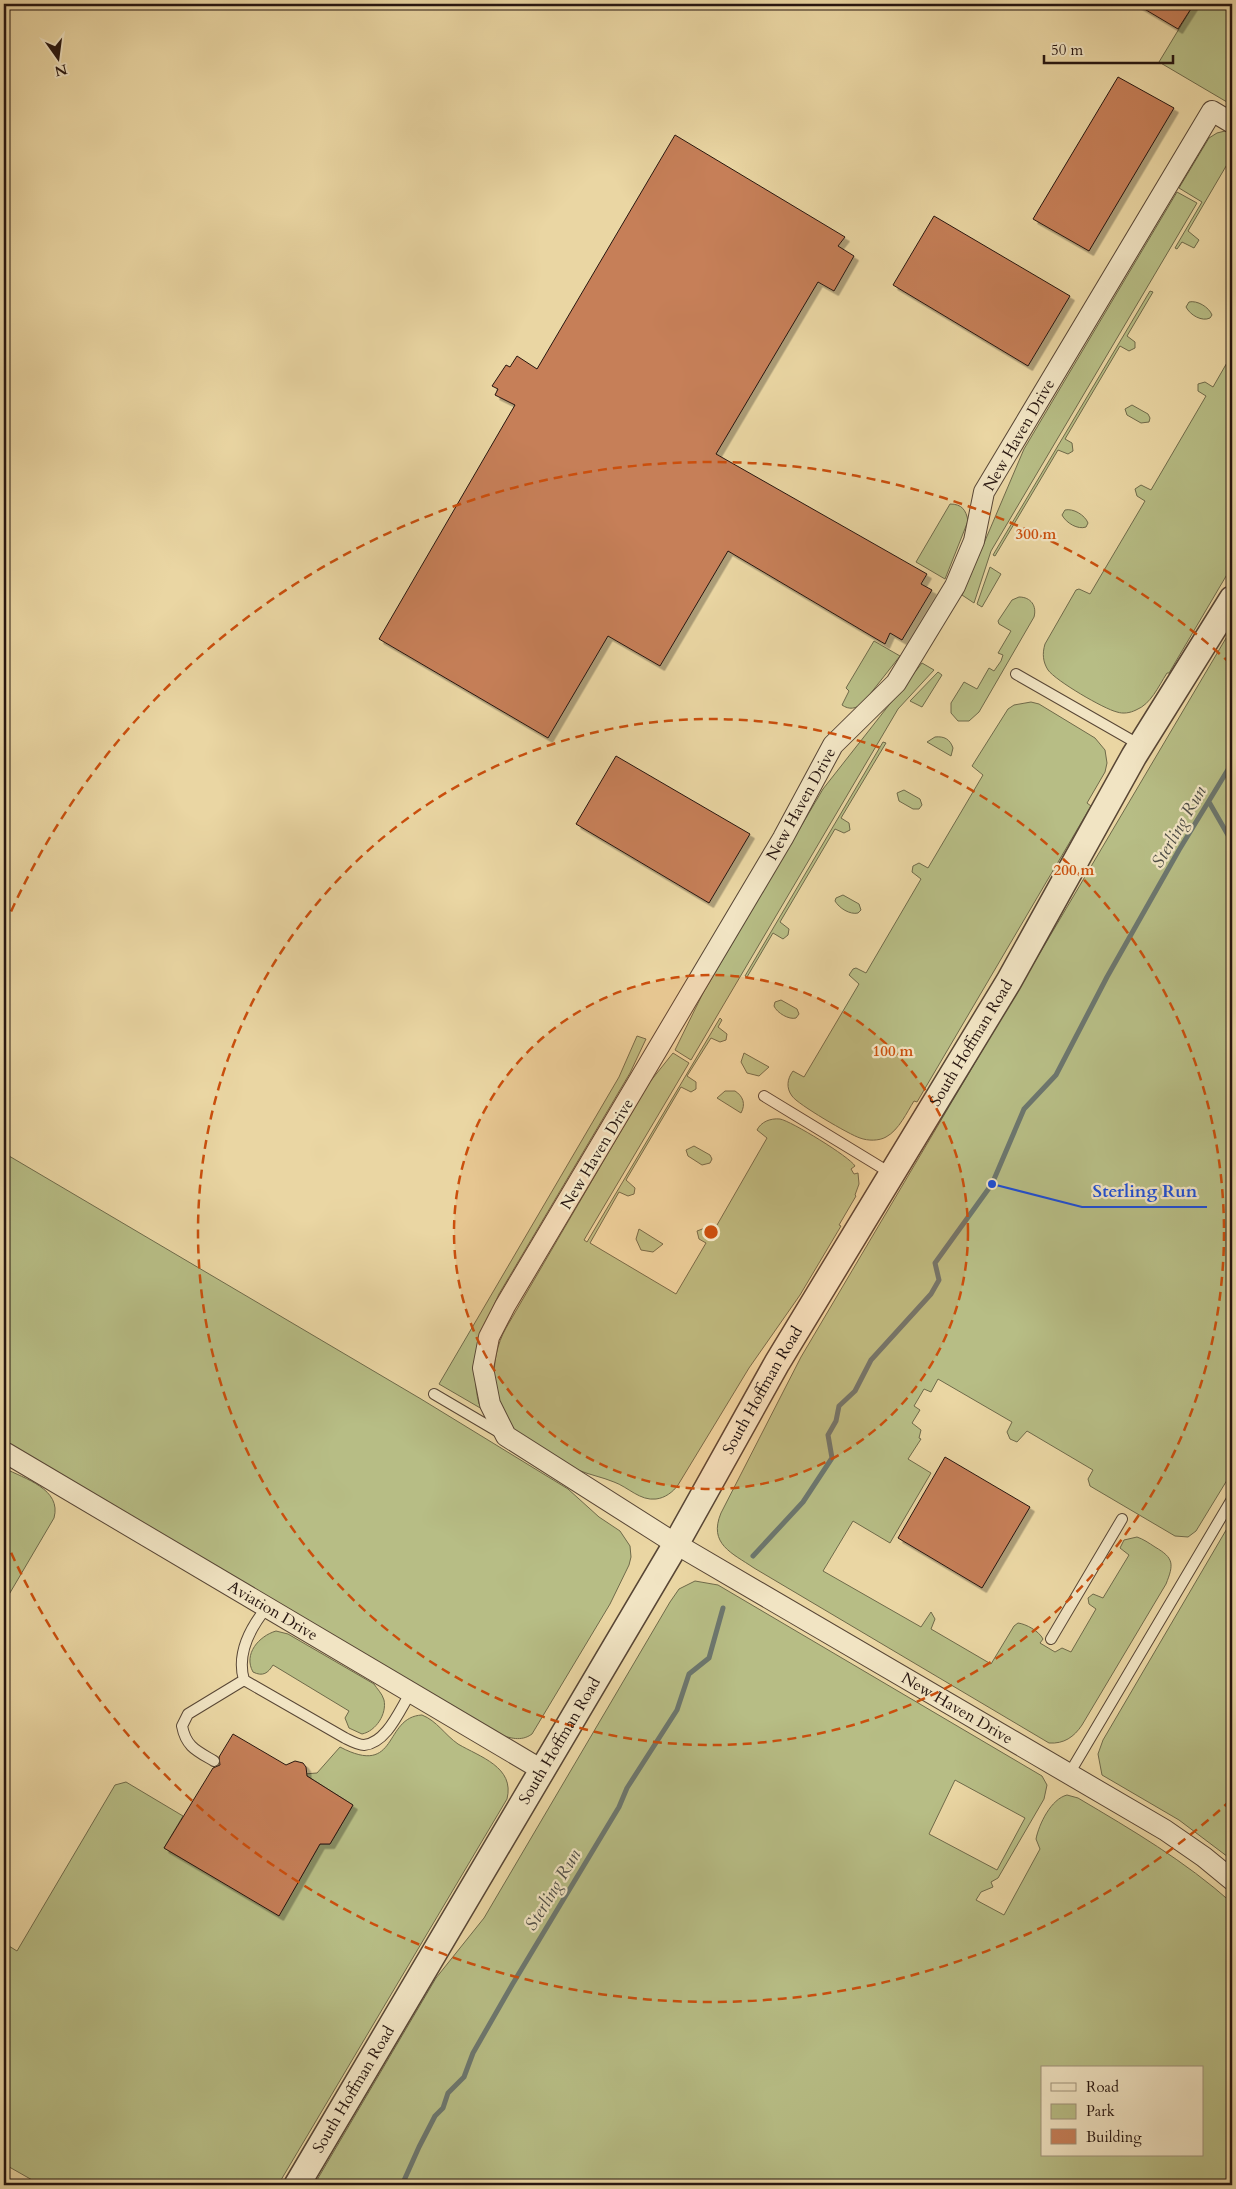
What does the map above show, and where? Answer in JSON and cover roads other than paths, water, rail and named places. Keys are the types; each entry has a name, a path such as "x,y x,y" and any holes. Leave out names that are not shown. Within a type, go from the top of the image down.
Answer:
{"street":[{"name":"New Haven Drive","path":"1232,123 1212,112 984,492 974,541 955,586 896,683 833,745 778,846 496,1323 490,1337 483,1368 490,1404 506,1436 676,1544 1178,1838 1232,1880"},
{"name":"South Hoffman Road","path":"297,2185 676,1544 777,1363 1009,981 1140,745 1232,599"},
{"name":"Aviation Drive","path":"5,1452 542,1770"}],"lane":[{"path":"1016,674 1140,745"},
{"path":"764,1096 892,1174"},
{"path":"434,1394 506,1436"},
{"path":"1069,1774 1232,1499"},
{"path":"1051,1639 1122,1519"},
{"path":"267,1607 255,1622 243,1648 241,1670 244,1680 345,1738 362,1745 373,1743 384,1734 411,1692"},
{"path":"214,1761 194,1750 184,1738 182,1726 188,1714 244,1680"}],"waterway":[{"name":"Sterling Run","path":"753,1556 803,1502 832,1458 828,1435 836,1421 839,1406 855,1391 871,1360 931,1294 939,1280 935,1263 992,1184 1024,1109 1056,1075 1107,977 1179,850 1232,763"},
{"path":"1209,802 1232,842"},
{"name":"Sterling Run","path":"402,2185 435,2116 443,2108 448,2093 464,2077 473,2053 512,1985 619,1807 627,1788 677,1710 689,1674 709,1658 723,1608"}],"place":[{"name":"Sterling Run","path":"992,1184"}]}
